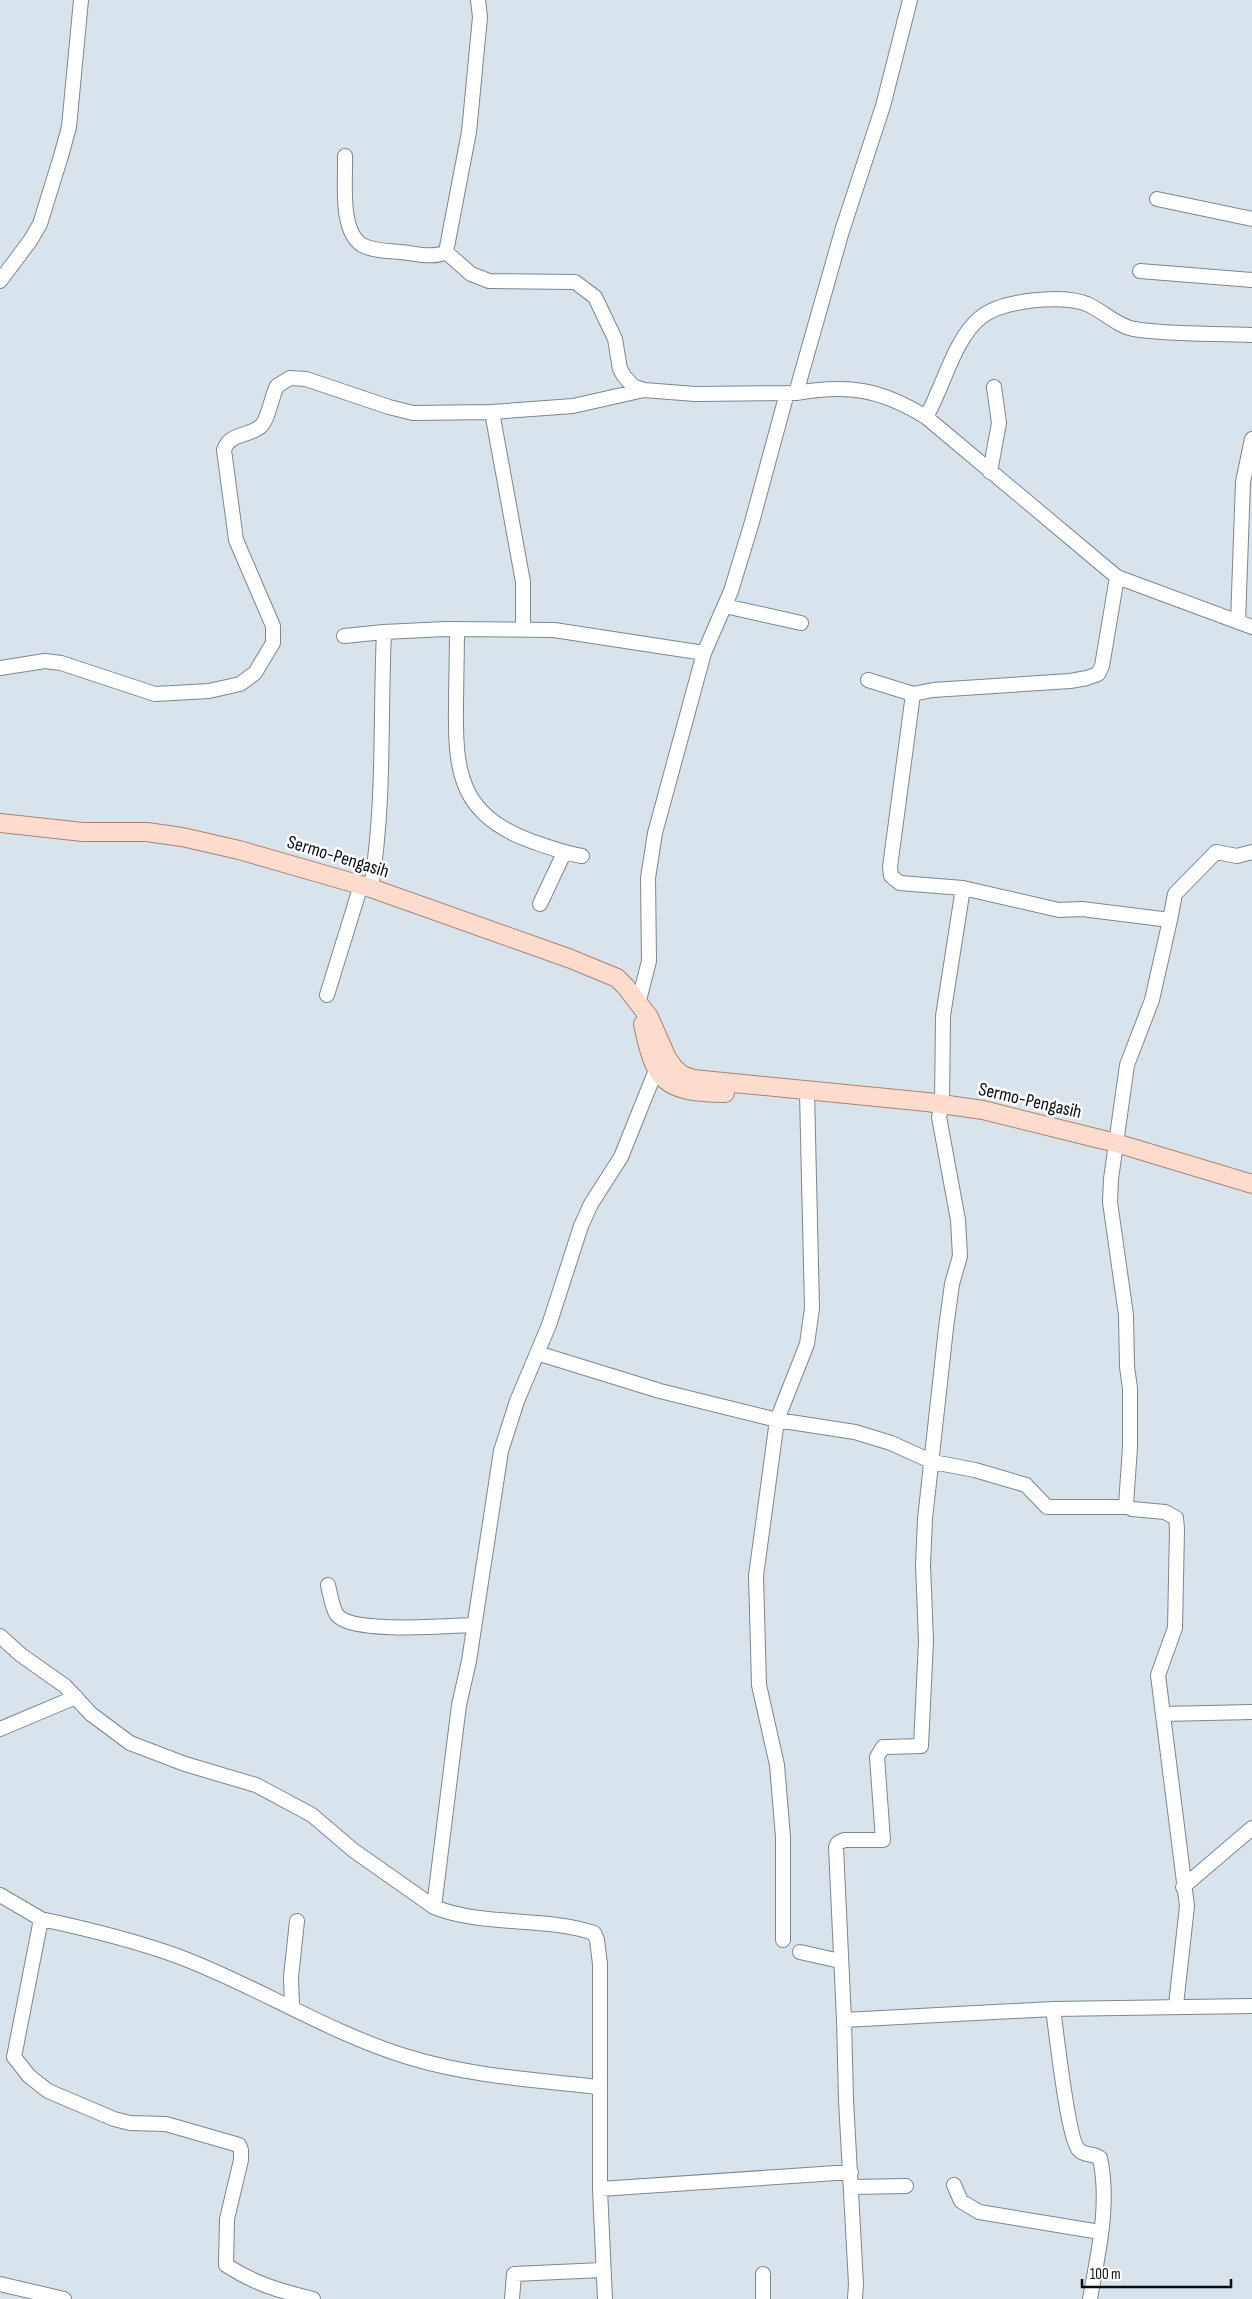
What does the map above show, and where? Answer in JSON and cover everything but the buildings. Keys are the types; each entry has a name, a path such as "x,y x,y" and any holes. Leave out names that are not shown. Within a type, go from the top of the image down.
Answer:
{"main road":[{"name":"Sermo-Pengasih","path":"0,823 83,832 147,832 182,837 239,850 366,886 571,958 617,978 626,987 649,1018 667,1058 682,1075 706,1080 800,1091 942,1104 1024,1119 1116,1143 1252,1184"},
{"name":"Sermo-Pengasih","path":"639,1005 656,1070 663,1080 673,1086 698,1092 800,1091"}],"street":[{"path":"0,281 30,241 40,224 62,156 68,127 80,0"},
{"path":"345,156 346,220 357,240 374,250 426,256 439,256 446,252 470,132 480,17 478,0"},
{"path":"639,1005 646,975 650,942 648,878 650,857 680,734 704,653 725,606 883,106 910,0"},
{"path":"1156,199 1252,219"},
{"path":"446,252 471,274 489,281 575,282 595,297 615,339 620,369 624,376 634,386 644,390"},
{"path":"1140,271 1252,280"},
{"path":"926,418 959,348 971,329 981,317 1000,306 1028,302 1070,300 1097,309 1133,329 1252,335"},
{"path":"0,668 45,661 61,663 155,694 209,691 240,684 255,673 274,643 274,634 268,613 236,540 224,450 231,438 256,429 264,423 277,386 290,378 306,379 389,408 413,413 492,412 573,406 644,390 695,394 792,393 822,388 865,390 900,401 926,418 1117,577 1252,627"},
{"path":"990,472 999,423 994,386"},
{"path":"492,412 523,582 523,629"},
{"path":"1238,622 1243,482 1252,438"},
{"path":"868,680 913,694 933,690 1070,681 1098,674 1102,666 1117,577"},
{"path":"725,606 801,623"},
{"path":"344,636 384,632 457,629 554,630 704,653"},
{"path":"457,629 455,748 462,783 487,818 500,828 564,853 582,856"},
{"path":"327,995 366,886 382,773 384,632"},
{"path":"913,694 892,847 892,876 900,883 963,888 1059,910 1082,910 1170,920"},
{"path":"1127,1507 1130,1388 1127,1367 1126,1315 1110,1202 1110,1179 1127,1064 1152,1000 1175,894 1216,852 1237,856 1252,852"},
{"path":"540,904 564,853"},
{"path":"855,2299 836,1847 838,1843 844,1840 884,1840 877,1757 883,1748 887,1746 921,1746 926,1641 923,1566 926,1519 946,1328 952,1284 960,1256 960,1238 953,1189 939,1117 942,1104 943,1016 963,888"},
{"path":"434,1907 459,1705 469,1661 501,1451 517,1401 549,1325 581,1226 591,1204 621,1157 656,1070"},
{"path":"783,1940 783,1837 777,1765 759,1685 756,1576 777,1420 807,1344 812,1308 800,1091"},
{"path":"537,1353 660,1391 777,1420 855,1432 891,1443 933,1462 975,1470 1026,1485 1047,1507 1127,1507 1165,1512 1176,1518 1176,1618 1171,1641 1158,1675 1183,1887 1187,1906 1176,2006"},
{"path":"328,1585 336,1614 348,1622 398,1628 473,1625"},
{"path":"0,1636 21,1655 65,1686 92,1714 130,1743 184,1764 256,1785 312,1815 353,1850 434,1907 451,1914 558,1925 594,1933 597,1940 600,1964 600,2189 602,2270 605,2299"},
{"path":"0,1729 76,1697"},
{"path":"1164,1714 1252,1712"},
{"path":"1183,1887 1252,1828"},
{"path":"0,1895 41,1919 111,1934 180,1957 351,2035 409,2058 485,2074 599,2087"},
{"path":"41,1919 14,2057 22,2069 48,2091 114,2119 130,2123 166,2124 239,2145 241,2155 227,2219 226,2265 248,2280 275,2290 313,2299"},
{"path":"292,2007 291,1977 297,1921"},
{"path":"800,1952 840,1961"},
{"path":"844,2020 1053,2009 1252,2006"},
{"path":"1053,2009 1065,2094 1076,2146 1083,2153 1096,2155 1100,2158 1102,2166 1105,2206 1090,2299"},
{"path":"600,2189 850,2172"},
{"path":"954,2185 962,2201 979,2212 1100,2232"},
{"path":"851,2187 906,2186"},
{"path":"512,2299 514,2274 602,2270"},
{"path":"763,2274 763,2299"},
{"path":"0,2284 64,2299"}]}
